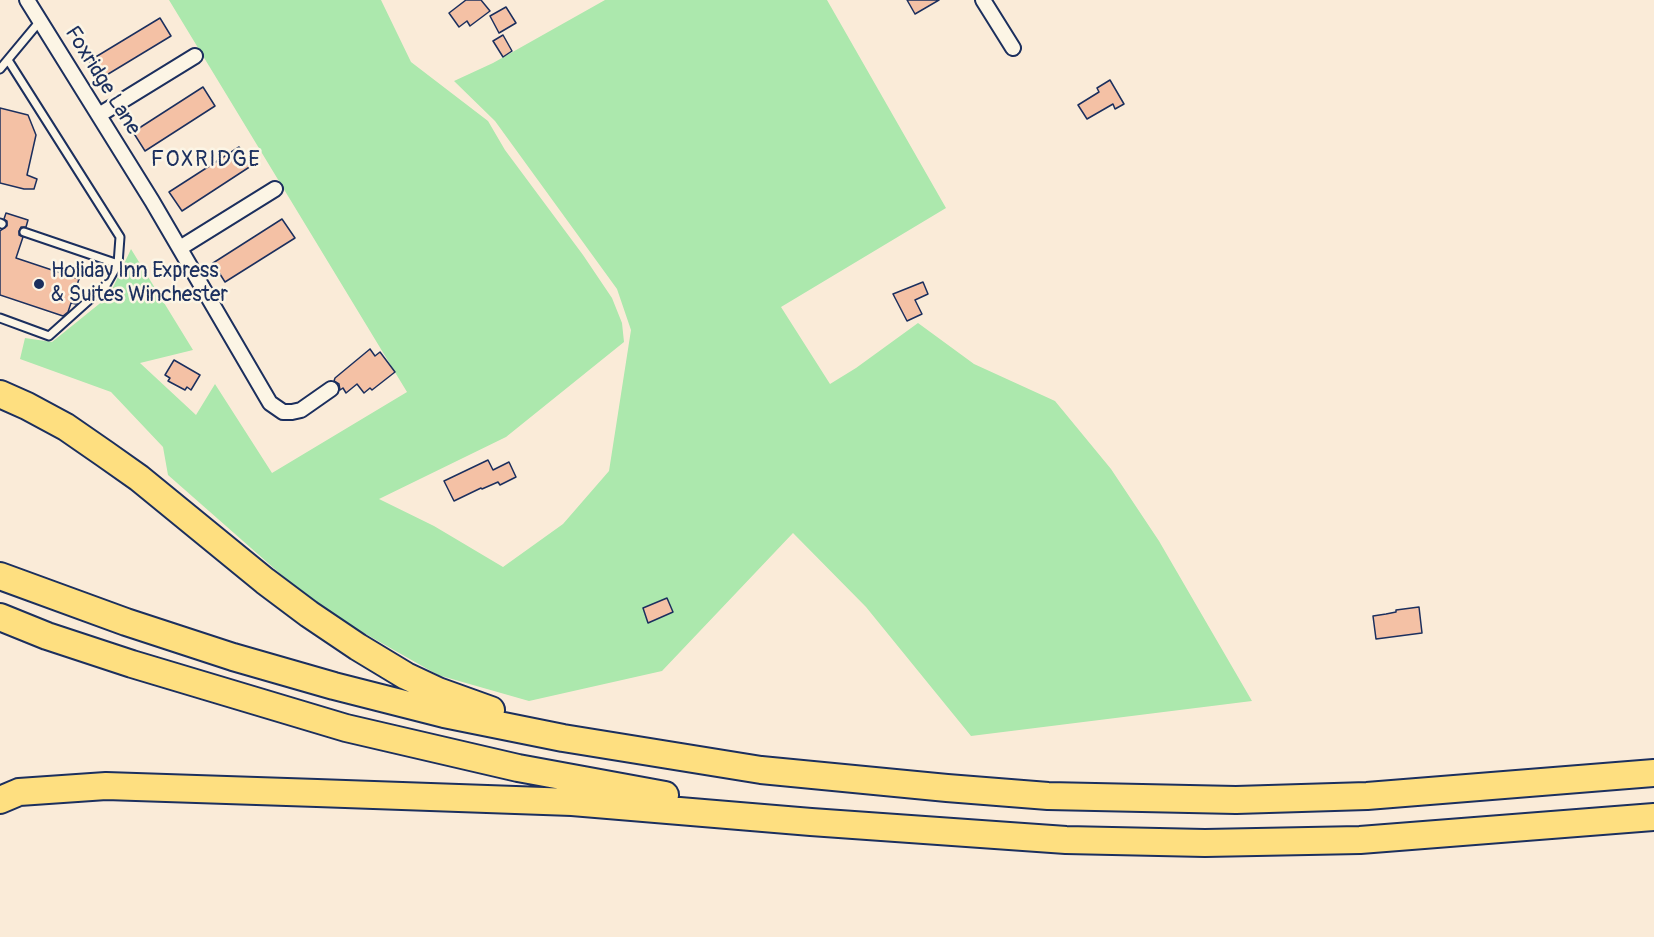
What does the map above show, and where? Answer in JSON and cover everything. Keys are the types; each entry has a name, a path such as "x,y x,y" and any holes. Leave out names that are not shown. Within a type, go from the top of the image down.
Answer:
{"highway":[{"path":"0,394 66,427 105,454 139,478 309,614 406,676 471,703 530,721 639,746 761,770"},
{"path":"0,576 126,622 233,657 334,686 444,714 563,738 761,770 1048,796 1236,800 1367,796 1654,773"},
{"path":"0,617 111,657 237,697 422,747 623,788 812,817 900,827"},
{"path":"0,781 572,802 1066,840 1286,842 1423,836 1654,817"},
{"path":"0,800 6,796 28,791 106,786"}],"street":[{"name":"Foxridge Lane","path":"27,0 180,248 270,403 283,412 301,410 332,389"},
{"path":"983,0 1012,48"},
{"path":"99,115 195,56"},
{"path":"180,248 275,189"}],"lane":[{"path":"0,69 40,21"},
{"path":"0,318 48,336 105,285 118,264 120,237 8,60"},
{"path":"24,232 118,264"}],"green space":[{"path":"169,0 381,0 411,62 488,121 505,150 612,298 622,323 624,342 506,437 379,499 434,526 503,567 563,524 609,471 631,330 617,289 495,121 454,81 493,63 605,0 827,0 946,208 781,307 830,384 918,323 974,364 1055,401 1111,469 1159,541 1252,701 971,736 866,607 793,533 662,671 529,701 438,675 318,607 168,475 163,447 111,392 20,359 25,338 52,342 109,296 131,249 193,350 140,363 196,415 215,384 272,473 407,392"}],"building":[{"path":"466,0 481,0 490,11 470,26 467,21 459,27 449,13"},
{"path":"907,0 939,0 915,14"},
{"path":"506,7 516,23 499,33 490,16"},
{"path":"160,18 171,36 100,79 89,61"},
{"path":"503,35 512,51 503,57 493,41"},
{"path":"1110,80 1124,104 1115,109 1113,104 1087,119 1078,105 1099,92 1097,88"},
{"path":"203,87 215,106 145,151 133,132"},
{"path":"0,108 28,115 36,135 27,175 37,179 34,189 0,183"},
{"path":"239,147 251,166 182,211 169,192"},
{"name":"Holiday Inn Express & Suites Winchester","path":"6,213 28,220 26,227 21,227 19,231 19,235 23,237 16,258 79,279 76,288 86,292 84,297 76,304 71,303 68,312 63,316 0,295 0,231 7,226 7,221 4,219"},
{"path":"282,219 295,238 225,282 213,263"},
{"path":"923,282 928,294 915,300 922,314 907,321 893,294"},
{"path":"370,349 375,356 380,352 395,372 372,390 370,388 364,393 357,384 346,393 343,388 340,390 339,384 334,381 335,378"},
{"path":"174,360 200,375 191,390 187,387 185,390 168,381 170,378 165,375"},
{"path":"488,460 493,470 509,462 516,477 500,485 498,482 481,488 454,501 444,481"},
{"path":"667,598 673,612 648,623 643,608"},
{"path":"1419,607 1422,633 1376,639 1373,616"}],"place":[{"name":"Holiday Inn Express & Suites Winchester","path":"39,284"}],"district":[{"name":"FOXRIDGE","path":"206,160"}]}
